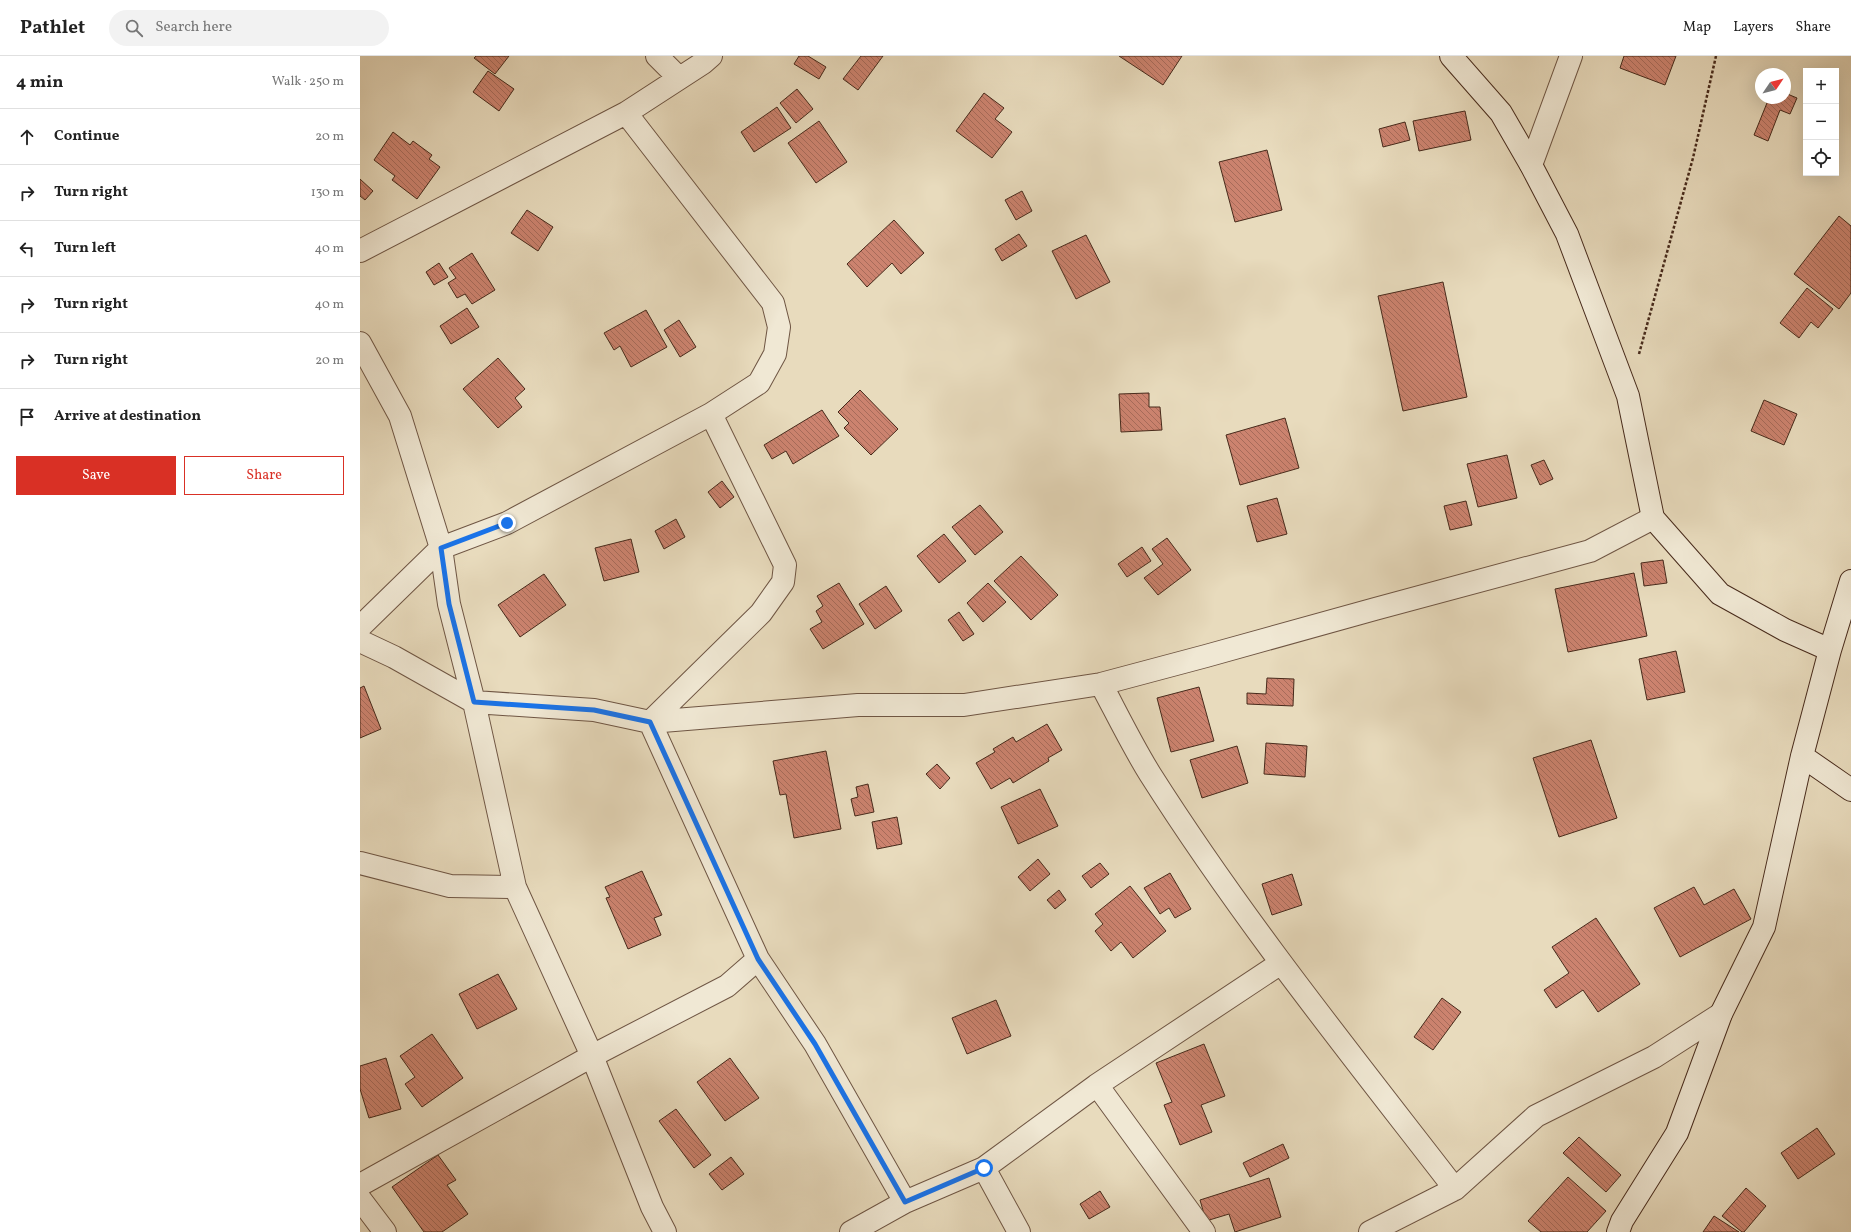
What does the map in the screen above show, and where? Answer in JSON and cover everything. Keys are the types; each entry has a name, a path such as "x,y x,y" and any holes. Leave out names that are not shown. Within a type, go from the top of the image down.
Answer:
{"street":[{"path":"657,56 679,78"},
{"path":"360,251 626,114 711,56"},
{"path":"1452,56 1501,113 1531,165 1567,234 1628,396 1653,518 1720,594 1785,630 1830,650"},
{"path":"1531,165 1571,56"},
{"path":"360,627 441,548 507,523 711,414 759,383 775,354 779,327 773,303 626,114"},
{"path":"360,343 400,416 441,548 449,604 474,702 515,886 592,1056 652,1207 665,1232"},
{"path":"650,722 761,613 783,582 785,565 711,414"},
{"path":"360,641 394,657 474,702 594,710 650,722 858,705 964,705 1101,684 1590,552 1653,518"},
{"path":"1618,1232 1622,1221 1678,1133 1721,1014 1764,927 1802,756 1830,650 1851,581"},
{"path":"1101,684 1150,772 1281,963 1455,1189"},
{"path":"650,722 758,959 815,1044 905,1202"},
{"path":"1802,756 1851,790"},
{"path":"360,863 450,886 515,886"},
{"path":"360,1185 592,1056 727,986 758,959"},
{"path":"851,1232 905,1202 984,1168 1097,1085 1281,963"},
{"path":"1370,1232 1455,1189 1536,1116 1654,1057 1721,1014"},
{"path":"1097,1085 1204,1232"},
{"path":"984,1168 1019,1232"},
{"path":"360,1199 386,1232"}],"path":[{"path":"1638,358 1693,158 1716,56"}],"building":[{"path":"476,56 509,56 495,74 474,58"},
{"path":"799,56 808,56 826,67 819,79 794,64"},
{"path":"861,56 883,56 858,90 843,79"},
{"path":"1119,56 1182,56 1163,85"},
{"path":"1624,56 1676,56 1665,85 1620,68"},
{"path":"488,71 514,89 499,111 473,92"},
{"path":"797,89 813,109 796,123 780,103"},
{"path":"984,93 1004,108 995,119 1012,132 992,158 956,131"},
{"path":"1791,96 1797,98 1790,114 1780,110 1768,141 1754,135 1767,104 1791,104"},
{"path":"777,107 791,128 754,152 741,132"},
{"path":"1465,111 1471,140 1419,151 1413,121"},
{"path":"819,121 847,162 816,183 788,143"},
{"path":"1405,122 1410,140 1383,147 1379,129"},
{"path":"393,132 410,145 413,141 432,155 429,159 440,167 417,199 392,180 395,176 374,160"},
{"path":"1267,150 1282,210 1235,222 1219,162"},
{"path":"360,179 373,191 365,200 360,196"},
{"path":"1022,191 1032,211 1016,220 1005,200"},
{"path":"527,210 553,227 538,251 511,233"},
{"path":"1839,216 1851,226 1851,293 1839,309 1794,274"},
{"path":"894,220 924,253 901,274 892,263 867,287 847,264"},
{"path":"1019,234 1027,246 1002,261 995,249"},
{"path":"1086,235 1110,282 1076,299 1052,251"},
{"path":"472,253 495,290 472,304 465,294 457,298 448,283 456,278 449,268"},
{"path":"439,263 448,277 434,285 426,272"},
{"path":"1443,282 1467,397 1403,411 1378,296"},
{"path":"1807,288 1833,309 1818,328 1811,322 1799,338 1780,323"},
{"path":"467,308 479,327 451,344 440,326"},
{"path":"646,310 667,347 631,367 620,346 614,350 604,333"},
{"path":"679,320 696,347 680,357 664,330"},
{"path":"498,358 525,389 515,398 522,407 498,428 463,389"},
{"path":"860,390 898,429 871,455 844,428 849,423 838,412"},
{"path":"1149,393 1149,407 1160,407 1162,430 1121,432 1119,394"},
{"path":"1764,400 1797,414 1784,445 1751,431"},
{"path":"822,410 839,436 793,464 786,451 772,459 764,445"},
{"path":"1285,418 1299,468 1240,485 1226,435"},
{"path":"1507,455 1517,498 1478,507 1467,464"},
{"path":"1544,460 1553,479 1540,485 1531,465"},
{"path":"722,481 734,497 720,508 708,492"},
{"path":"1277,498 1287,534 1257,542 1247,506"},
{"path":"1466,501 1472,525 1450,530 1444,506"},
{"path":"980,505 1003,532 975,555 952,527"},
{"path":"676,519 685,537 664,549 655,531"},
{"path":"944,534 966,561 939,583 917,556"},
{"path":"1167,538 1191,570 1158,595 1144,578 1163,564 1152,549"},
{"path":"631,539 639,572 604,581 595,548"},
{"path":"1142,547 1151,561 1127,577 1118,564"},
{"path":"1021,556 1058,595 1031,620 994,581"},
{"path":"1663,560 1667,583 1644,586 1641,563"},
{"path":"1634,573 1647,636 1568,652 1555,589"},
{"path":"544,574 566,605 520,637 498,605"},
{"path":"839,583 864,624 823,649 810,629 822,622 816,611 823,606 817,596"},
{"path":"988,583 1006,602 983,622 967,603"},
{"path":"886,586 902,611 875,629 859,604"},
{"path":"959,612 974,634 963,641 948,620"},
{"path":"1676,651 1685,692 1647,700 1639,659"},
{"path":"1267,678 1294,679 1293,706 1247,704 1247,693 1266,694"},
{"path":"364,686 381,729 360,738 360,688"},
{"path":"1199,687 1214,741 1171,752 1157,698"},
{"path":"1047,724 1062,750 1048,758 1049,761 1013,783 1010,778 991,789 976,763 995,752 993,749 1013,737 1016,742"},
{"path":"1591,740 1617,818 1559,837 1533,758"},
{"path":"1266,743 1307,746 1305,777 1264,774"},
{"path":"1237,746 1248,783 1202,798 1190,760"},
{"path":"826,751 841,829 794,838 786,794 780,795 773,761"},
{"path":"937,764 950,778 940,789 926,774"},
{"path":"868,784 874,812 855,816 851,799 858,797 856,787"},
{"path":"1040,789 1058,826 1018,844 1001,807"},
{"path":"897,817 902,844 877,849 872,822"},
{"path":"1038,859 1050,874 1030,891 1018,877"},
{"path":"1100,863 1109,874 1091,888 1082,876"},
{"path":"642,871 662,915 654,918 661,935 628,949 606,898 610,897 605,887"},
{"path":"1170,873 1191,909 1175,918 1169,908 1160,914 1144,888"},
{"path":"1292,874 1302,905 1272,915 1262,884"},
{"path":"1130,886 1166,931 1133,958 1121,942 1111,951 1095,931 1103,924 1095,914"},
{"path":"1694,887 1704,905 1734,889 1751,919 1680,957 1654,908"},
{"path":"1059,890 1066,900 1055,909 1047,900"},
{"path":"1596,918 1640,984 1598,1012 1583,990 1556,1008 1544,990 1569,973 1552,947"},
{"path":"498,974 517,1009 477,1029 459,994"},
{"path":"1442,998 1461,1012 1433,1050 1414,1037"},
{"path":"996,1000 1011,1036 967,1054 952,1018"},
{"path":"432,1034 463,1078 422,1107 405,1084 415,1077 400,1056"},
{"path":"1204,1044 1225,1096 1201,1105 1212,1132 1180,1145 1164,1105 1172,1102 1156,1063"},
{"path":"386,1058 401,1109 369,1118 360,1089 360,1066"},
{"path":"730,1058 759,1098 725,1121 697,1082"},
{"path":"676,1109 711,1155 694,1168 659,1121"},
{"path":"1817,1128 1835,1154 1798,1179 1781,1153"},
{"path":"1579,1137 1621,1175 1606,1192 1563,1153"},
{"path":"1283,1144 1289,1158 1250,1177 1243,1163"},
{"path":"438,1155 456,1180 447,1185 468,1214 442,1232 424,1232 392,1187"},
{"path":"731,1157 744,1174 722,1190 709,1174"},
{"path":"1568,1177 1606,1211 1587,1232 1541,1232 1528,1221"},
{"path":"1269,1178 1281,1217 1235,1232 1229,1214 1206,1221 1200,1200"},
{"path":"1746,1188 1766,1206 1744,1232 1742,1232 1722,1216"},
{"path":"1100,1191 1110,1207 1089,1219 1080,1204"},
{"path":"1714,1216 1739,1232 1703,1232"}],"route":[{"path":"507,523 441,548 449,604 474,702 594,710 650,722 758,959 815,1044 905,1202 984,1168"}]}
